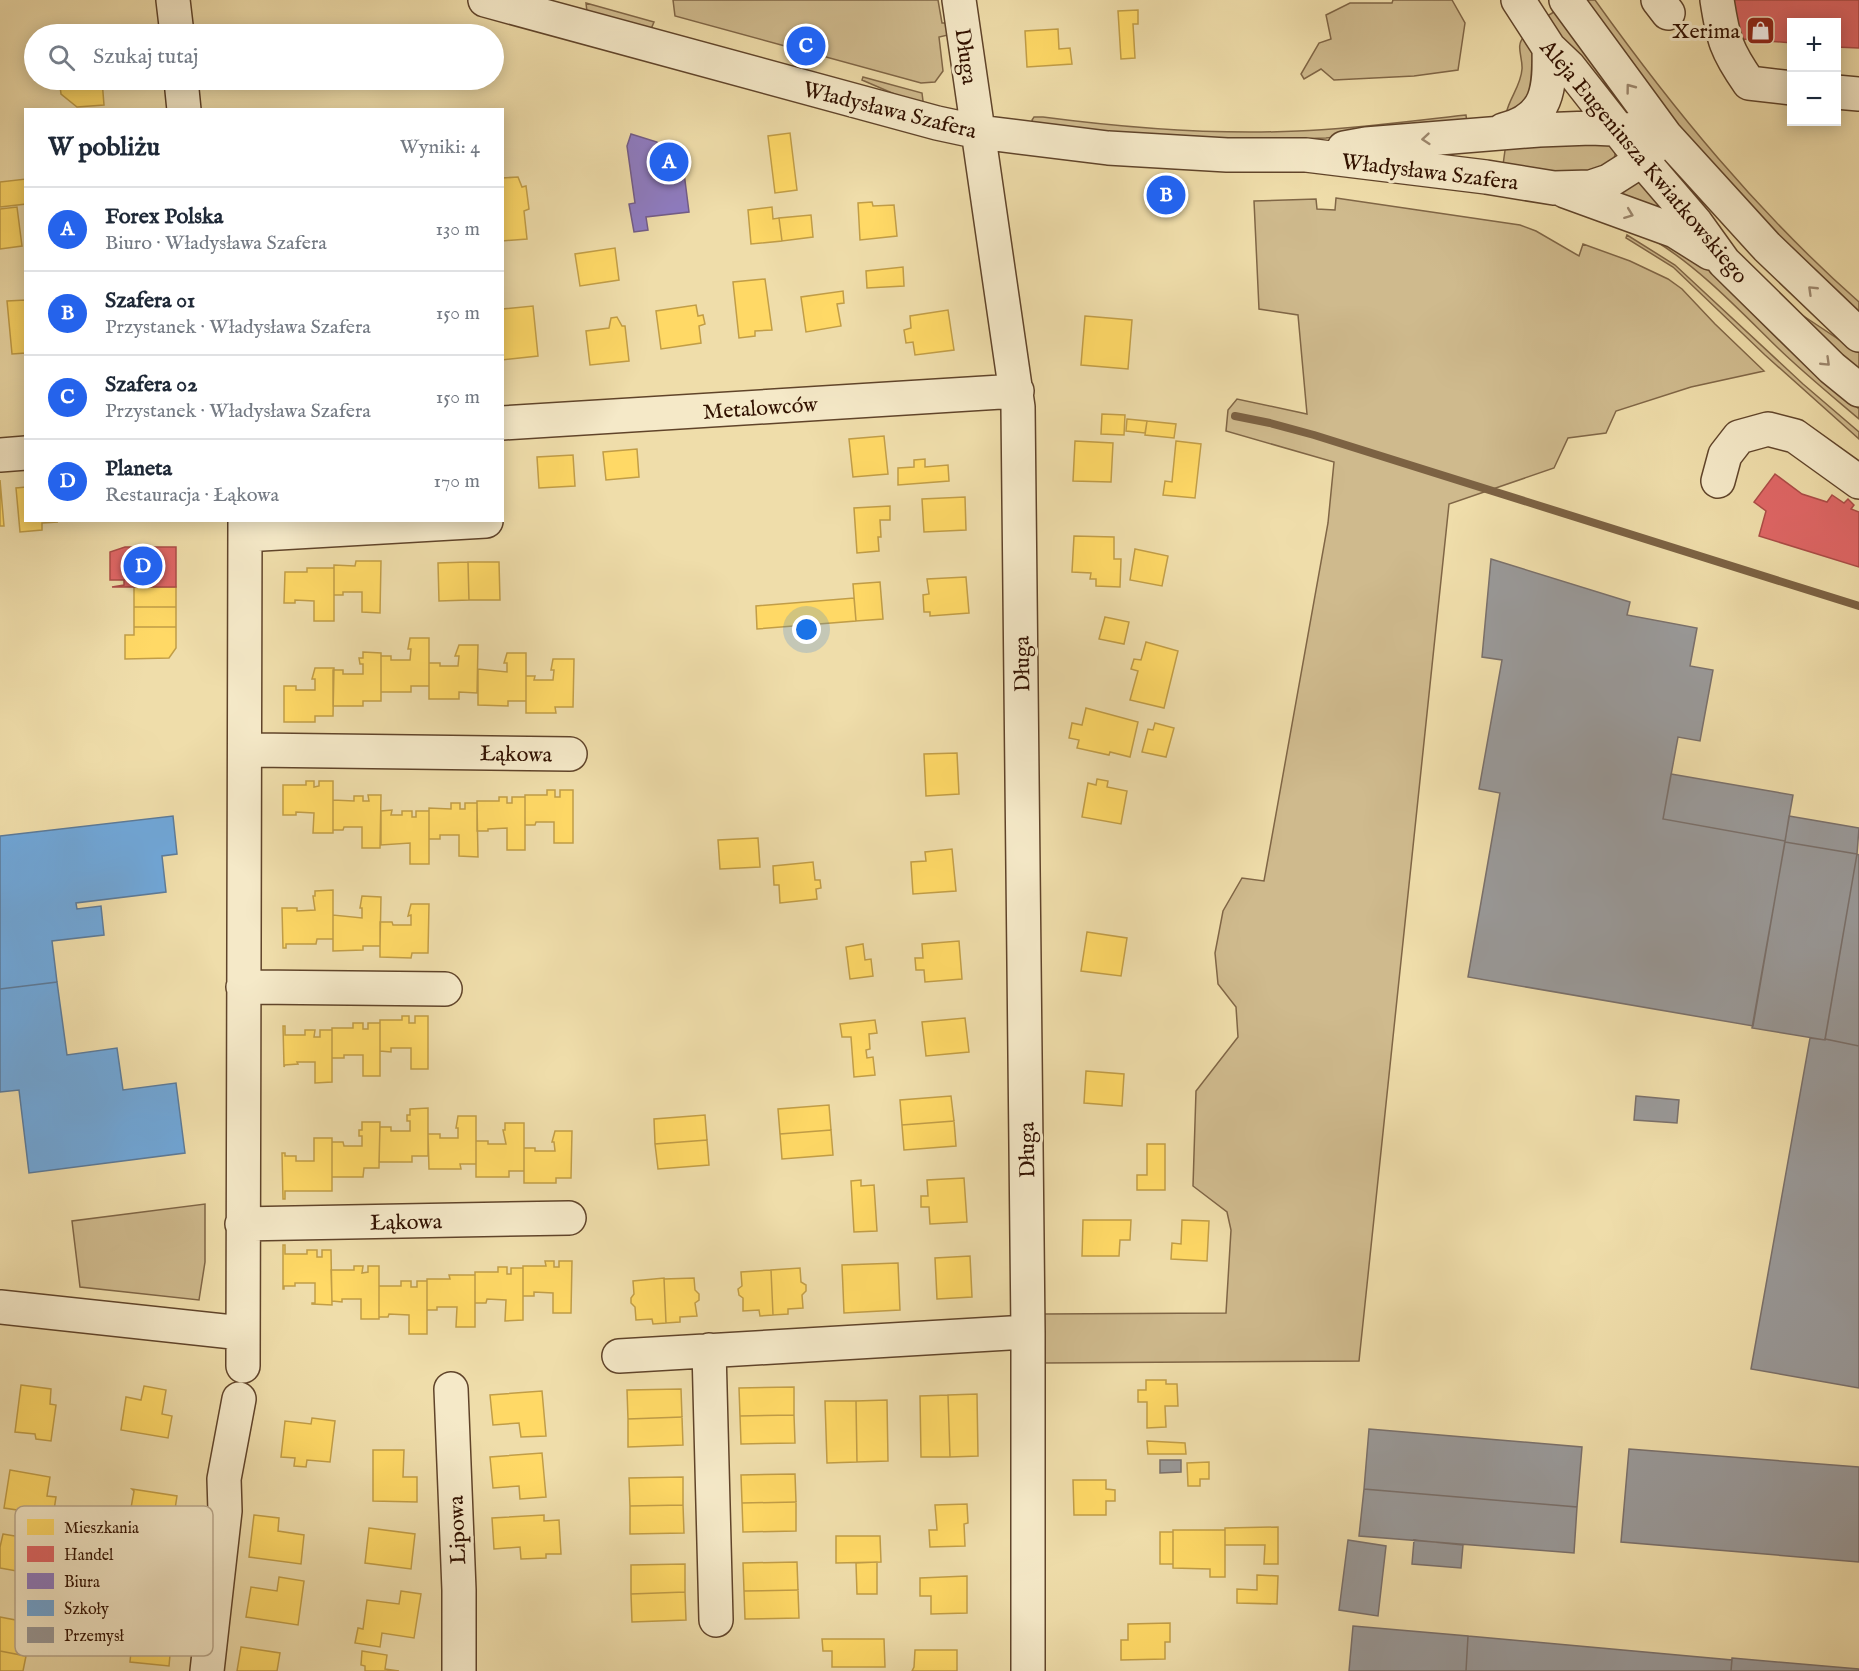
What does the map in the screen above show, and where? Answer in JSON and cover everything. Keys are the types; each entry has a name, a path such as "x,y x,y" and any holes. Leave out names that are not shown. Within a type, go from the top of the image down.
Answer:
{"street":[{"path":"173,0 176,24"},
{"name":"Władysława Szafera","path":"484,0 568,11 937,123 979,132 1161,153 1306,155 1486,177 1554,188 1675,231 1724,262"},
{"name":"Długa","path":"959,0 1017,391 1028,1332 1029,1671"},
{"name":"Aleja Eugeniusza Kwiatkowskiego","path":"1518,0 1548,48 1569,66 1616,129 1696,223 1724,262 1832,368 1859,390"},
{"name":"Aleja Eugeniusza Kwiatkowskiego","path":"1566,0 1665,135 1767,247 1859,335"},
{"path":"1717,0 1722,36 1731,57 1749,83 1787,88"},
{"name":"Władysława Szafera","path":"1485,134 1511,128 1534,116 1546,96 1549,76 1548,48"},
{"path":"182,90 184,108"},
{"path":"1841,92 1859,94"},
{"name":"Władysława Szafera","path":"1306,155 1366,144 1539,130 1616,129 1665,135"},
{"name":"Władysława Szafera","path":"1554,188 1591,187 1609,181 1642,160 1665,135"},
{"name":"Metalowców","path":"504,423 1017,391"},
{"path":"1718,482 1725,455 1739,437 1768,429 1795,436 1859,482"},
{"path":"0,455 24,453"},
{"path":"243,1366 245,528 452,522"},
{"name":"Łąkowa","path":"245,750 570,754"},
{"path":"243,987 445,989"},
{"name":"Łąkowa","path":"242,1224 569,1218"},
{"path":"0,1307 242,1333"},
{"path":"619,1356 1028,1332"},
{"path":"709,1350 716,1620"},
{"name":"Lipowa","path":"451,1389 459,1590 459,1671"},
{"path":"213,1618 225,1511 224,1479 239,1399"},
{"path":"207,1671 209,1656"}],"shaded area":[{"path":"673,0 938,0 942,23 946,23 948,35 939,37 943,71 935,82 921,83 815,54 817,46 799,41 796,49 675,16"},
{"path":"1393,0 1452,0 1465,23 1458,70 1414,76 1334,80 1321,69 1304,79 1301,74 1319,43 1331,39 1326,15 1350,3 1392,3"},
{"path":"1584,0 1595,0 1655,81 1718,158 1786,233 1859,302 1859,316 1782,242 1665,111"},
{"path":"586,3 654,22 651,29 587,12"},
{"path":"1557,10 1621,102 1624,111 1544,18"},
{"path":"1524,37 1534,54 1533,87 1520,107 1506,114 1521,75 1520,44"},
{"path":"863,77 922,93 923,101 906,99 862,80"},
{"path":"1466,115 1467,123 1326,138 1263,140 1145,136 1033,123 1032,120 1034,117 1043,117 1170,130 1266,132 1340,128"},
{"path":"1604,136 1615,150 1612,165 1591,177 1503,165 1506,143"},
{"path":"1637,177 1686,225 1607,195"},
{"path":"1336,198 1520,225 1536,231 1579,256 1583,244 1630,261 1668,279 1682,289 1764,371 1691,387 1616,411 1606,433 1568,438 1554,468 1449,504 1359,1361 1044,1363 1044,1314 1226,1313 1231,1230 1227,1212 1193,1186 1196,1091 1238,1037 1236,1007 1218,984 1215,953 1223,911 1242,878 1264,881 1328,523 1334,462 1226,431 1228,410 1237,399 1307,414 1298,315 1259,309 1254,201 1316,199 1317,209 1335,210"},
{"path":"1627,235 1675,265 1803,384 1859,432 1859,439 1765,355 1673,267 1626,238"},
{"path":"1654,240 1699,260 1823,378 1859,409 1859,419 1789,358 1704,277"},
{"path":"1802,315 1859,353 1859,372 1800,316"},
{"path":"205,1204 205,1262 199,1300 80,1287 72,1221"}],"building: Mieszkania":[{"path":"1138,10 1138,24 1133,24 1135,58 1121,59 1118,11"},
{"path":"1058,29 1059,49 1070,48 1072,64 1027,67 1025,31"},
{"path":"60,90 103,90 104,105 77,107 61,94"},
{"path":"790,133 797,190 775,193 768,136"},
{"path":"518,177 522,187 526,186 529,209 524,211 527,239 504,241 504,178"},
{"path":"24,179 24,204 0,207 0,182"},
{"path":"872,202 873,206 894,205 897,236 860,240 858,203"},
{"path":"17,207 22,246 0,249 0,209"},
{"path":"772,207 773,219 779,218 782,241 751,244 748,210"},
{"path":"811,215 813,237 782,241 779,218"},
{"path":"615,248 619,280 580,286 575,254"},
{"path":"903,267 904,286 867,288 866,271"},
{"path":"765,279 772,330 755,331 755,336 739,338 733,282"},
{"path":"843,291 844,303 837,304 841,326 806,332 801,297"},
{"path":"24,300 24,353 12,354 7,301"},
{"path":"696,305 698,316 703,315 705,324 699,326 701,343 661,349 656,311"},
{"path":"533,306 538,356 504,360 504,309"},
{"path":"948,310 954,350 915,355 913,342 906,343 904,330 911,328 910,316"},
{"path":"1085,316 1132,320 1128,369 1081,365"},
{"path":"617,317 622,326 625,326 629,361 590,365 586,331 609,328 611,318"},
{"path":"1102,414 1125,415 1124,435 1101,434"},
{"path":"1127,419 1147,421 1145,433 1126,431"},
{"path":"1147,421 1176,424 1174,438 1145,435"},
{"path":"884,436 888,474 853,477 849,439"},
{"path":"1075,441 1113,443 1111,482 1073,481"},
{"path":"1176,441 1201,444 1195,498 1163,495 1165,481 1172,482"},
{"path":"637,449 639,477 606,480 603,452"},
{"path":"573,455 575,486 539,488 537,457"},
{"path":"925,459 925,467 948,465 949,481 898,485 898,468 914,467 914,460"},
{"path":"0,480 4,526 0,526"},
{"path":"24,487 24,522 58,522 42,523 42,530 20,532 16,488"},
{"path":"965,497 966,530 924,532 922,499"},
{"path":"890,506 890,520 880,520 879,551 857,553 854,508"},
{"path":"1074,536 1114,537 1114,559 1121,559 1120,587 1096,586 1096,579 1090,579 1091,573 1072,572"},
{"path":"1135,549 1168,556 1162,586 1130,580"},
{"path":"356,561 381,561 380,613 362,612 362,592 343,592 343,595 334,595 334,565 355,566"},
{"path":"468,562 469,600 439,601 438,563"},
{"path":"468,562 499,562 500,600 469,600"},
{"path":"307,568 334,568 334,621 314,621 314,601 295,600 295,603 284,603 285,572 307,572"},
{"path":"966,577 969,613 930,616 930,612 924,612 923,595 929,594 927,579"},
{"path":"880,582 883,619 856,621 853,584"},
{"path":"134,587 176,587 176,607 134,607"},
{"path":"854,598 856,621 757,629 756,606"},
{"path":"134,607 176,607 176,627 134,627"},
{"path":"1105,617 1129,622 1124,644 1099,639"},
{"path":"134,627 176,627 176,648 169,658 125,659 125,635 134,635"},
{"path":"410,638 429,638 429,686 411,686 411,692 381,692 381,656 391,656 391,660 410,660 411,649 408,649"},
{"path":"1146,642 1178,651 1164,708 1130,700 1138,671 1131,669 1134,659 1141,660"},
{"path":"459,645 478,645 477,693 459,692 459,699 429,699 429,663 440,663 440,666 458,666 459,656 455,656"},
{"path":"363,652 381,653 381,701 363,701 363,706 333,706 333,670 343,670 343,674 363,674 363,664 360,664 359,658 363,658"},
{"path":"507,653 526,653 526,701 508,701 508,706 478,705 478,669 507,672 507,663 504,663"},
{"path":"553,659 574,659 573,707 555,707 556,713 526,713 526,676 535,676 534,680 553,680 554,670 551,670"},
{"path":"315,668 334,668 333,716 315,716 315,722 284,722 284,686 296,686 296,690 315,690 315,679 312,679"},
{"path":"1086,708 1138,722 1130,757 1077,748 1079,740 1069,738 1072,723 1082,725"},
{"path":"1155,723 1174,728 1166,757 1142,752 1148,729 1153,730"},
{"path":"957,753 959,794 926,796 924,754"},
{"path":"1097,779 1108,781 1107,787 1127,791 1121,824 1082,817 1088,783 1096,785"},
{"path":"306,781 314,781 314,787 319,786 319,781 333,781 333,833 313,833 314,813 296,812 296,815 283,815 283,785 306,785"},
{"path":"547,790 555,790 555,797 560,797 560,790 573,790 573,843 554,843 554,822 536,822 535,825 525,825 525,795 547,795"},
{"path":"368,795 381,795 380,848 362,848 362,827 344,827 343,830 333,830 333,800 354,801 354,796 363,796 363,801 369,801"},
{"path":"499,797 507,797 507,803 512,803 512,797 525,797 525,850 507,850 507,828 477,831 477,801 499,801"},
{"path":"451,803 460,803 460,809 465,809 465,803 477,803 478,857 459,856 459,835 440,835 440,839 429,839 429,808 451,809"},
{"path":"392,810 391,815 402,815 402,811 412,811 412,817 416,817 416,811 429,811 429,864 410,864 410,843 381,845 381,811"},
{"path":"758,838 760,867 720,869 718,840"},
{"path":"952,849 956,891 913,894 911,862 926,861 925,852"},
{"path":"813,862 815,880 820,880 821,888 816,889 817,899 780,903 779,885 774,885 773,866"},
{"path":"333,890 333,939 317,939 316,944 286,944 286,948 283,948 282,908 297,908 297,911 315,910 313,896 315,896 315,891"},
{"path":"362,896 381,897 380,946 363,946 363,950 333,951 333,915 362,918 362,908 360,908"},
{"path":"411,904 429,904 428,953 412,953 411,958 380,957 380,922 411,925 411,915 408,916"},
{"path":"1087,932 1127,938 1121,976 1081,971"},
{"path":"959,941 962,979 925,982 924,970 916,970 915,958 923,958 922,944"},
{"path":"863,944 865,960 871,959 873,976 850,979 846,947"},
{"path":"402,1016 409,1016 409,1023 415,1023 415,1016 428,1016 428,1069 411,1069 411,1048 391,1048 391,1052 380,1051 380,1020 402,1020"},
{"path":"965,1018 969,1052 926,1056 922,1022"},
{"path":"875,1020 877,1033 869,1034 870,1049 866,1050 867,1058 873,1057 875,1075 854,1077 851,1037 842,1037 840,1024"},
{"path":"353,1023 363,1023 363,1029 368,1029 368,1023 380,1023 380,1076 363,1076 363,1055 344,1055 344,1058 332,1058 332,1028 353,1028"},
{"path":"283,1026 285,1026 285,1035 305,1035 305,1030 315,1030 314,1037 320,1037 320,1030 332,1030 332,1082 315,1083 315,1062 297,1062 298,1064 284,1067"},
{"path":"1086,1071 1124,1074 1122,1106 1084,1103"},
{"path":"951,1096 954,1121 902,1125 900,1100"},
{"path":"829,1105 831,1130 780,1134 778,1109"},
{"path":"428,1108 428,1156 412,1156 412,1162 379,1162 380,1127 391,1127 391,1131 410,1131 410,1121 407,1121 407,1115 410,1115 410,1109"},
{"path":"705,1115 707,1140 655,1144 654,1119"},
{"path":"458,1116 476,1116 476,1164 460,1164 461,1169 429,1169 428,1134 440,1134 440,1138 458,1138 458,1128 456,1128"},
{"path":"954,1121 956,1146 904,1150 902,1125"},
{"path":"362,1122 380,1122 379,1168 364,1168 363,1177 332,1177 332,1142 343,1142 344,1146 362,1146 362,1136 359,1136 359,1130 362,1130"},
{"path":"505,1123 524,1123 524,1171 509,1171 509,1177 476,1177 476,1141 506,1144 503,1130 505,1130"},
{"path":"831,1130 833,1155 782,1159 780,1134"},
{"path":"555,1131 572,1131 571,1178 556,1178 556,1183 524,1183 524,1148 535,1148 535,1151 555,1151 554,1142 552,1142"},
{"path":"314,1138 332,1138 332,1191 285,1191 285,1199 283,1199 282,1153 285,1153 285,1156 296,1156 296,1161 314,1161"},
{"path":"707,1140 709,1165 658,1169 655,1144"},
{"path":"1147,1144 1165,1144 1165,1190 1137,1190 1137,1175 1147,1175"},
{"path":"964,1178 967,1222 930,1224 929,1207 921,1207 921,1196 928,1196 927,1180"},
{"path":"861,1180 861,1186 874,1185 877,1231 854,1232 851,1181"},
{"path":"1083,1220 1131,1220 1130,1240 1120,1240 1119,1256 1082,1256"},
{"path":"1182,1220 1209,1221 1207,1261 1171,1259 1172,1243 1181,1244"},
{"path":"283,1245 285,1245 285,1254 307,1254 307,1250 317,1250 317,1257 322,1257 322,1250 331,1250 332,1305 312,1304 315,1303 315,1283 295,1283 295,1286 284,1286 283,1289"},
{"path":"970,1256 972,1297 937,1299 935,1258"},
{"path":"545,1261 554,1261 554,1267 559,1267 559,1261 572,1261 571,1313 553,1313 553,1293 534,1292 534,1296 523,1296 523,1266 546,1266"},
{"path":"898,1263 900,1310 844,1313 842,1265"},
{"path":"354,1266 363,1266 362,1273 368,1272 368,1266 379,1266 379,1319 361,1319 361,1299 332,1301 331,1270 354,1270"},
{"path":"498,1267 507,1267 507,1274 511,1274 511,1268 523,1268 523,1320 505,1321 506,1300 487,1299 486,1303 475,1303 475,1272 498,1272"},
{"path":"800,1268 801,1282 806,1285 806,1291 802,1295 803,1308 788,1309 788,1314 773,1315 771,1270"},
{"path":"771,1270 773,1315 760,1316 759,1310 743,1311 743,1298 739,1295 738,1289 742,1286 741,1272"},
{"path":"449,1275 475,1275 475,1327 456,1327 457,1307 437,1307 437,1310 427,1310 427,1279 450,1279"},
{"path":"664,1278 666,1323 653,1324 652,1319 636,1320 635,1307 631,1303 634,1294 633,1281"},
{"path":"694,1278 695,1290 699,1294 699,1300 695,1303 697,1316 680,1317 680,1322 666,1323 664,1279"},
{"path":"401,1281 411,1281 411,1287 417,1287 417,1281 427,1281 427,1334 409,1334 409,1315 389,1314 388,1317 379,1317 379,1286 401,1286"},
{"path":"1146,1380 1166,1380 1166,1384 1177,1384 1178,1406 1165,1406 1166,1427 1147,1428 1147,1402 1138,1402 1138,1390 1146,1390"},
{"path":"21,1385 51,1389 50,1404 56,1405 51,1441 36,1439 35,1434 15,1432"},
{"path":"144,1386 166,1390 162,1414 172,1416 168,1438 121,1430 126,1397 141,1400"},
{"path":"794,1387 794,1415 740,1416 739,1388"},
{"path":"681,1389 682,1417 628,1419 627,1390"},
{"path":"542,1391 546,1436 521,1437 519,1423 493,1425 490,1395"},
{"path":"977,1394 978,1456 950,1457 948,1395"},
{"path":"948,1395 950,1457 921,1457 920,1396"},
{"path":"887,1400 888,1461 857,1462 856,1401"},
{"path":"825,1401 856,1401 857,1462 827,1463"},
{"path":"794,1415 795,1443 741,1444 740,1416"},
{"path":"682,1417 683,1445 628,1447 628,1419"},
{"path":"312,1418 335,1421 330,1462 307,1460 306,1467 294,1466 295,1458 281,1457 285,1421 311,1424"},
{"path":"1147,1441 1185,1443 1186,1454 1148,1454"},
{"path":"373,1450 404,1450 403,1477 417,1477 417,1502 373,1501"},
{"path":"542,1453 546,1497 520,1499 519,1486 493,1488 490,1457"},
{"path":"1209,1462 1209,1479 1200,1479 1200,1486 1188,1486 1187,1463"},
{"path":"10,1470 50,1477 47,1496 56,1497 55,1506 15,1506 15,1510 4,1508"},
{"path":"795,1474 796,1502 742,1503 741,1475"},
{"path":"683,1477 683,1505 630,1506 629,1478"},
{"path":"1073,1480 1106,1480 1106,1489 1115,1490 1115,1501 1106,1501 1106,1515 1074,1515"},
{"path":"132,1489 177,1496 175,1506 131,1506 134,1491"},
{"path":"796,1502 796,1531 743,1532 742,1503"},
{"path":"967,1504 968,1523 964,1524 965,1546 930,1547 929,1530 937,1530 935,1505"},
{"path":"683,1505 684,1533 630,1534 630,1506"},
{"path":"254,1515 279,1518 278,1531 304,1535 301,1564 249,1557"},
{"path":"544,1515 544,1521 559,1520 561,1554 546,1554 546,1558 521,1559 520,1547 494,1549 492,1518"},
{"path":"1278,1527 1278,1564 1264,1564 1265,1545 1225,1545 1225,1528"},
{"path":"369,1528 415,1534 411,1569 365,1563"},
{"path":"1173,1530 1225,1530 1225,1577 1210,1577 1210,1569 1173,1568"},
{"path":"1160,1532 1173,1532 1173,1564 1160,1564"},
{"path":"3,1534 15,1536 15,1571 0,1568 0,1547"},
{"path":"836,1536 880,1536 881,1562 836,1563"},
{"path":"797,1562 798,1590 744,1591 743,1563"},
{"path":"877,1562 877,1594 857,1594 856,1563"},
{"path":"685,1564 685,1592 631,1594 631,1565"},
{"path":"1257,1575 1278,1576 1277,1604 1237,1603 1237,1589 1257,1590"},
{"path":"967,1576 967,1613 931,1614 931,1596 920,1596 920,1578"},
{"path":"279,1577 304,1581 298,1625 246,1617 251,1587 277,1591"},
{"path":"798,1590 799,1618 745,1619 744,1591"},
{"path":"401,1591 421,1594 414,1638 382,1633 380,1647 355,1643 358,1628 363,1629 367,1600 399,1604"},
{"path":"685,1592 686,1620 632,1622 631,1594"},
{"path":"0,1617 15,1620 15,1654 0,1651"},
{"path":"1170,1623 1170,1642 1165,1642 1165,1659 1121,1660 1121,1640 1128,1640 1128,1624"},
{"path":"822,1639 884,1639 885,1667 832,1667 832,1651 823,1651"},
{"path":"241,1647 280,1653 277,1671 237,1671"},
{"path":"915,1650 957,1650 957,1671 912,1671"},
{"path":"0,1651 15,1654 15,1656 26,1656 23,1671 0,1671"},
{"path":"362,1651 387,1655 385,1669 399,1671 365,1671 365,1666 361,1665"},
{"path":"131,1656 170,1656 169,1666 130,1662"}],"building: Handel":[{"name":"Xerima","path":"1733,0 1859,0 1859,48 1841,47 1841,18 1787,18 1787,43 1730,38"},
{"path":"1775,474 1802,494 1827,502 1832,495 1844,503 1848,499 1854,505 1851,509 1859,512 1859,567 1759,536 1766,511 1754,502"},
{"path":"125,547 176,547 176,587 112,587 124,585 124,580 110,580 110,552"}],"building: Biura":[{"path":"631,134 657,142 659,152 681,149 689,212 646,217 648,230 634,232 629,204 635,203 627,146"}],"building: Szkoły":[{"path":"173,816 177,854 162,856 166,892 76,903 77,909 101,906 104,935 52,941 57,982 0,989 0,836"},
{"path":"57,982 67,1055 117,1048 123,1090 176,1083 185,1153 29,1173 19,1090 0,1092 0,989"}],"building: Przemysł":[{"path":"1491,559 1630,602 1627,615 1697,628 1690,666 1713,670 1700,741 1678,737 1663,819 1785,841 1753,1026 1468,977 1500,793 1479,789 1502,660 1482,657"},
{"path":"1671,774 1793,795 1785,841 1663,819"},
{"path":"1789,816 1859,828 1857,854 1785,842"},
{"path":"1785,842 1857,854 1825,1040 1752,1028"},
{"path":"1857,854 1859,855 1859,1046 1825,1039"},
{"path":"1810,1038 1859,1046 1859,1388 1751,1369"},
{"path":"1636,1096 1679,1100 1677,1123 1634,1120"},
{"path":"1369,1429 1582,1447 1577,1507 1364,1489"},
{"path":"1629,1449 1859,1467 1859,1562 1621,1542"},
{"path":"1160,1460 1181,1460 1181,1472 1160,1473"},
{"path":"1364,1489 1577,1507 1574,1553 1359,1536"},
{"path":"1348,1540 1386,1546 1378,1616 1339,1610"},
{"path":"1414,1540 1463,1545 1461,1568 1412,1564"},
{"path":"1353,1626 1468,1636 1466,1671 1349,1671"},
{"path":"1468,1636 1732,1660 1731,1671 1466,1671"},
{"path":"1732,1658 1859,1669 1859,1671 1731,1671"}],"waterway":[{"path":"1235,416 1314,435 1859,606"}],"place":[{"name":"Xerima","path":"1761,30"},
{"name":"Szafera 02","path":"806,46"},
{"name":"Forex Polska","path":"669,162"},
{"name":"Szafera 01","path":"1166,195"},
{"name":"Planeta","path":"143,566"}]}
